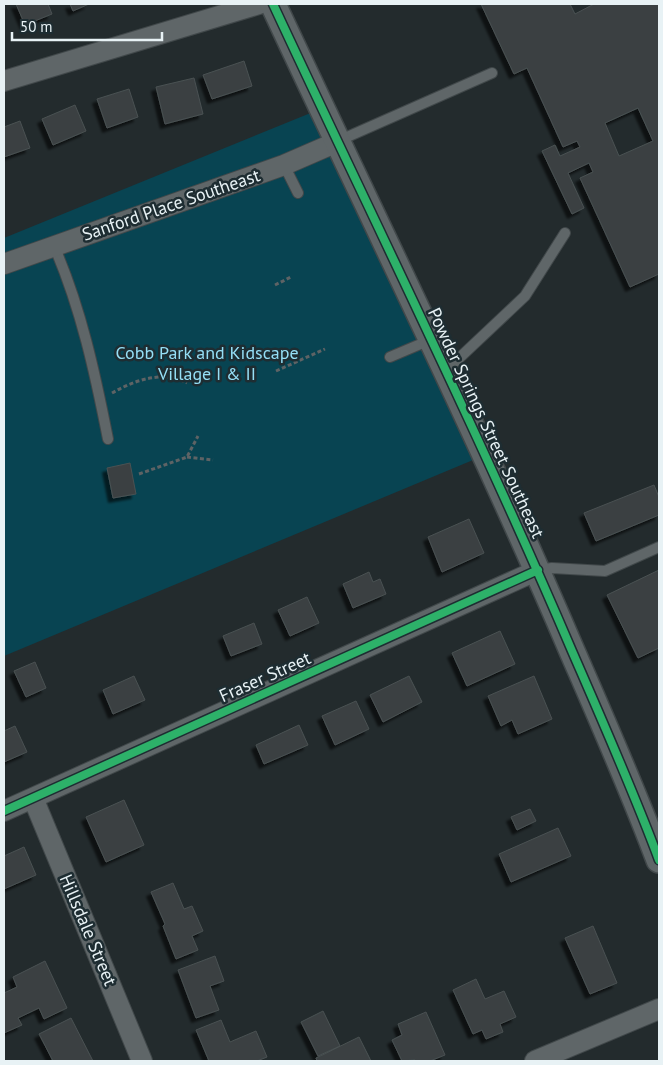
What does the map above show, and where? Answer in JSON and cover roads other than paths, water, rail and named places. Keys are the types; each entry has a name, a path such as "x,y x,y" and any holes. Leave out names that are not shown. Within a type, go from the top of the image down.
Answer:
{"street":[{"path":"4,81 259,4"},
{"name":"Powder Springs Street Southeast","path":"273,4 538,570 656,844"},
{"name":"Sanford Place Southeast","path":"4,264 284,165 337,142"},
{"name":"Fraser Street","path":"4,811 538,570"},
{"name":"Hillsdale Street","path":"33,798 142,1061"},
{"path":"535,1061 659,1009"}],"lane":[{"path":"337,142 492,73"},
{"path":"284,165 298,193"},
{"path":"444,367 455,362 525,296 565,234"},
{"path":"54,246 75,299 96,374 108,439"},
{"path":"390,357 431,339"},
{"path":"538,570 552,568 606,571 659,547"}],"park label":[{"name":"Cobb Park and Kidscape Village I & II","path":"207,363"}]}
